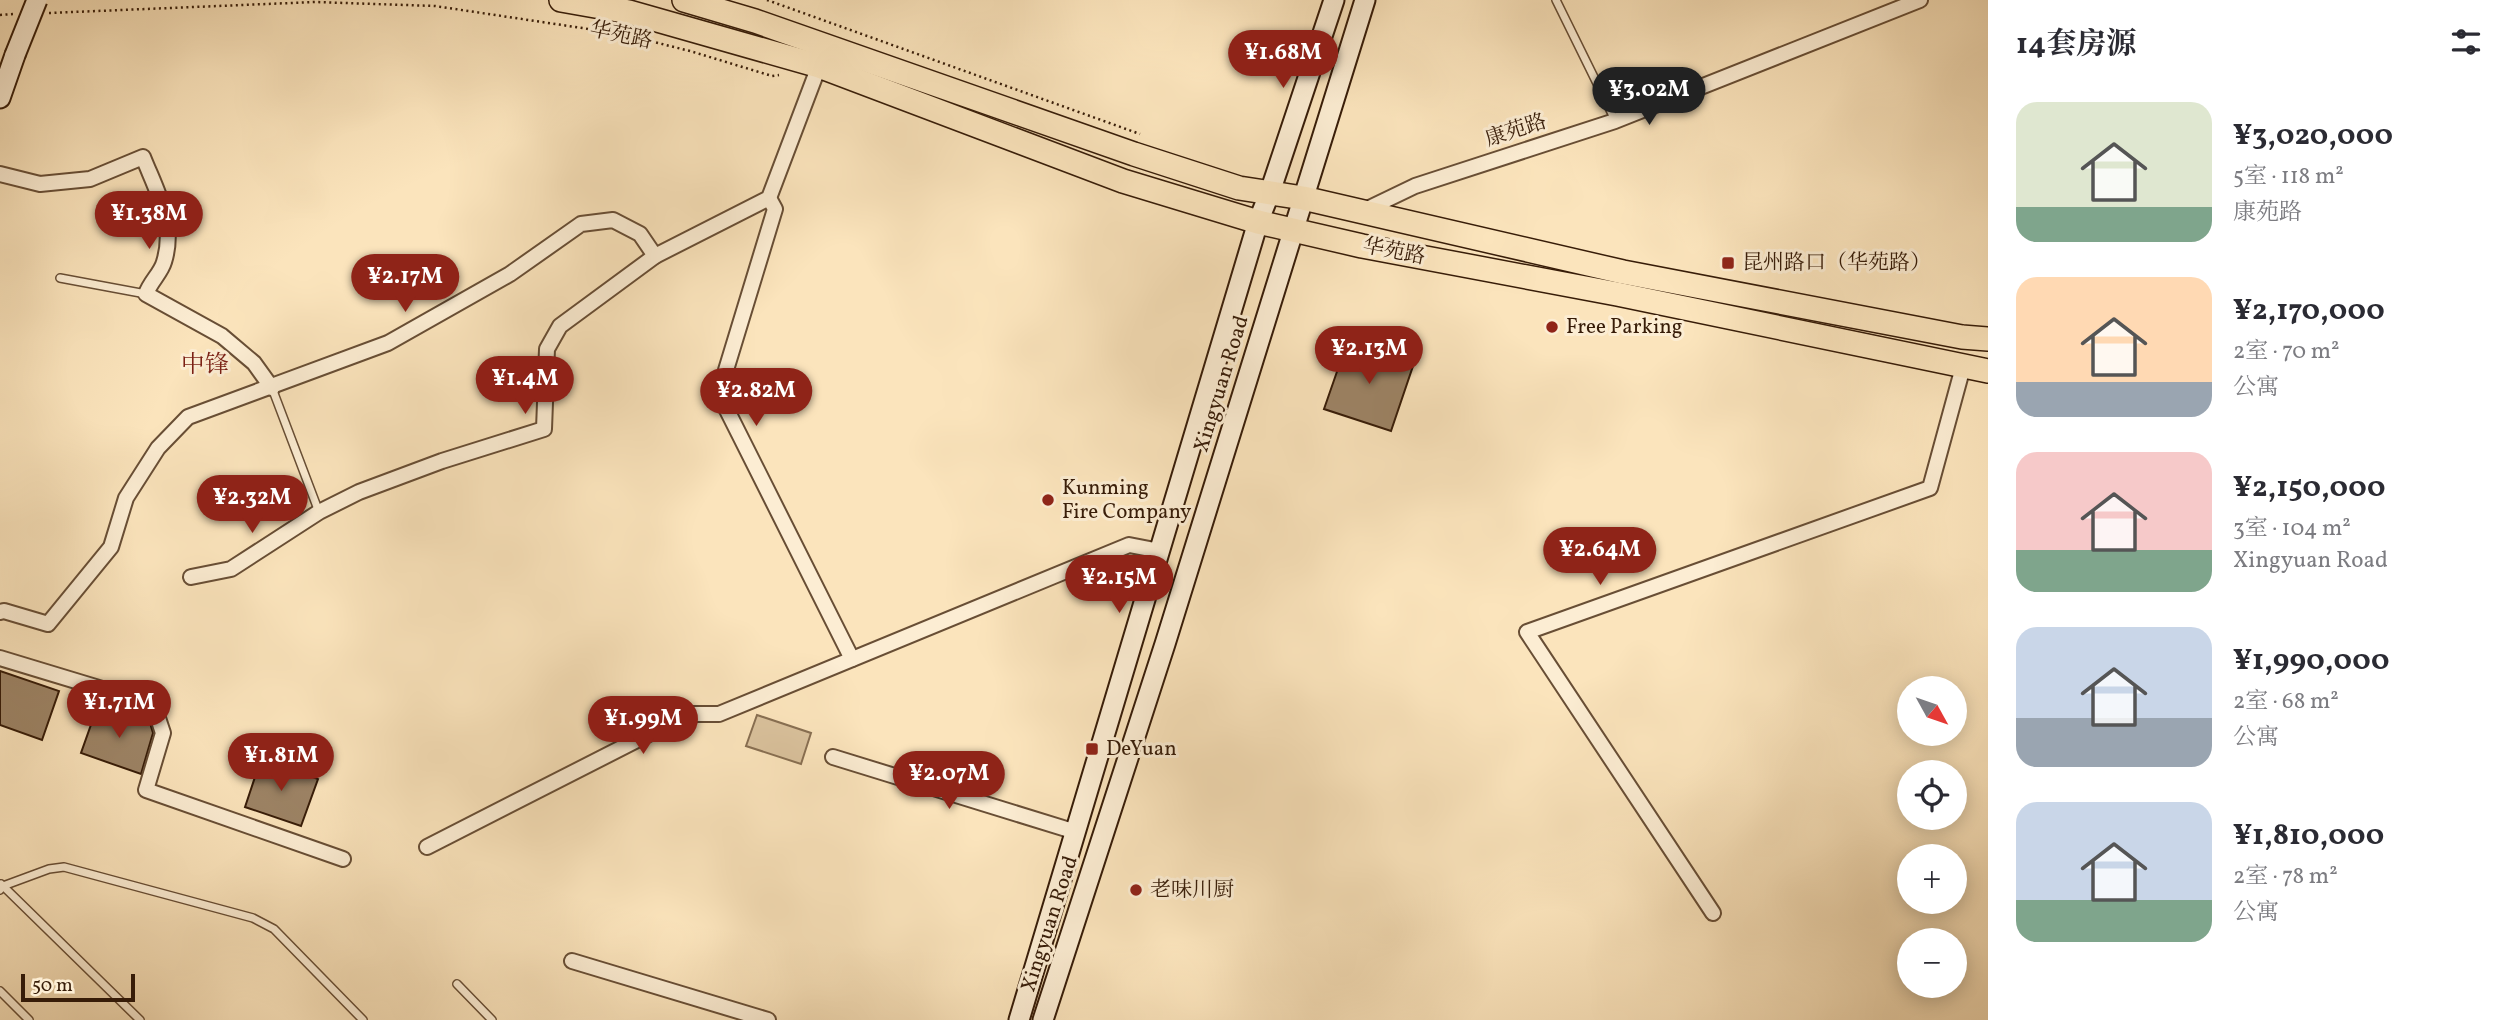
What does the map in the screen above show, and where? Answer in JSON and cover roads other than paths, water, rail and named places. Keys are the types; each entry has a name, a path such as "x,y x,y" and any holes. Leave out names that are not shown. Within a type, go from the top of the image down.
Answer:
{"main road":[{"name":"华苑路","path":"561,0 629,12 819,66 1123,181 1258,222 1362,246 1617,294 1988,371"},
{"name":"华苑路","path":"684,0 755,21 1239,188 1303,198 1623,272 1962,337 1988,339"},
{"name":"Xingyuan Road","path":"1019,1020 1258,222 1334,0"},
{"name":"Xingyuan Road","path":"1043,1020 1165,644 1365,0"},
{"path":"0,98 15,55 39,6"}],"street":[{"name":"康苑路","path":"1360,212 1415,186 1615,121 1920,0"},
{"path":"191,576 231,569 319,512 359,492 442,461 544,429 547,349 561,326 655,256 769,198 819,66"},
{"path":"0,174 40,184 90,179 142,157 167,215 169,240 164,265 150,283 146,295 222,336 254,363 272,388"},
{"path":"769,198 775,209 726,370 726,408 852,659"},
{"path":"0,612 48,624 111,547 126,499 158,448 188,417 388,344 510,274 581,224 613,220 640,234 655,256"},
{"path":"1713,913 1527,632 1930,488 1963,367"},
{"path":"428,847 688,714 719,714 1129,545 1160,551"},
{"path":"0,658 142,701 158,718 163,733 146,790 342,859"},
{"path":"833,757 1076,832"},
{"path":"572,961 768,1020"}],"lane":[{"path":"1556,0 1615,121"},
{"path":"60,278 146,295"},
{"path":"272,388 319,512"},
{"path":"140,1020 1,887 49,869 64,867 253,918 274,929 363,1020"},
{"path":"457,984 492,1020"},
{"path":"0,991 29,1020"}],"place":[{"name":"昆州路口（华苑路）","path":"1728,263"},
{"name":"Free Parking","path":"1552,327"},
{"name":"Kunming Fire Company","path":"1048,500"},
{"name":"DeYuan","path":"1092,749"},
{"name":"老味川厨","path":"1136,890"}],"district":[{"name":"中锋","path":"205,366"}]}
